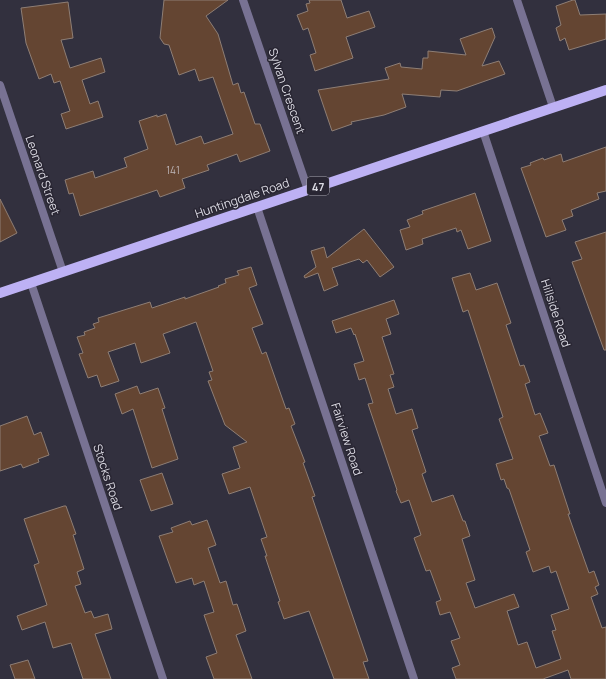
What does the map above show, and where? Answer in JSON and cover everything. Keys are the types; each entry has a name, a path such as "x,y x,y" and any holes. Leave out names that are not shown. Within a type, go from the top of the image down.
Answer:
{"main road":[{"name":"Huntingdale Road","path":"0,293 606,90"}],"street":[{"name":"Sylvan Crescent","path":"243,0 308,190"},
{"path":"517,0 553,107"},
{"name":"Leonard Street","path":"0,85 63,272"},
{"name":"Hillside Road","path":"483,131 606,503"},
{"name":"Fairview Road","path":"257,207 414,679"},
{"name":"Stocks Road","path":"30,283 163,679"}],"building":[{"path":"164,0 228,0 206,16 218,34 233,85 238,83 241,93 244,92 255,124 260,124 270,151 240,162 237,154 207,165 209,170 182,179 185,188 160,197 157,190 80,216 73,193 69,194 65,180 93,171 95,178 127,167 124,158 148,149 139,121 157,115 157,117 166,114 176,145 201,136 204,144 233,134 213,77 199,81 195,69 179,75 169,45 164,44 160,38"},
{"path":"309,0 341,0 347,18 369,11 375,27 346,37 353,58 315,71 310,55 316,53 308,28 303,30 297,15 308,11 306,4 310,3"},
{"path":"575,0 580,15 606,14 606,39 569,50 565,38 560,41 556,28 561,25 556,6"},
{"path":"68,2 73,38 61,40 70,68 101,58 105,72 82,80 90,104 98,101 103,117 66,129 61,114 70,111 60,81 54,83 51,74 39,79 26,43 21,8"},
{"path":"492,28 495,37 482,66 499,61 505,74 457,91 441,90 440,97 402,94 406,107 384,115 351,122 352,124 332,131 318,90 389,79 385,68 400,63 401,67 422,69 423,58 428,58 428,51 466,55 460,39"},
{"path":"606,147 606,191 597,193 599,199 571,210 573,216 562,220 566,230 546,237 521,168 531,165 530,163 543,158 544,160 561,154 563,162"},
{"path":"475,193 491,241 468,249 461,230 457,232 456,228 422,239 423,244 406,250 400,230 410,227 407,220 423,214 422,211"},
{"path":"0,199 17,233 0,242"},
{"path":"364,229 394,267 380,277 367,260 363,263 359,259 332,268 338,285 324,291 318,273 305,278 304,276 316,267 311,251 324,247 327,258"},
{"path":"606,232 606,350 604,350 572,262 582,259 575,242"},
{"path":"251,267 257,285 249,288 263,324 252,328 262,354 266,352 286,409 289,408 295,424 291,426 305,462 303,463 315,496 312,497 368,661 363,662 369,679 334,679 309,611 284,619 261,539 267,537 250,487 229,494 222,474 240,468 233,447 247,442 225,425 208,381 212,380 209,372 213,371 196,322 163,334 170,353 141,363 135,343 108,352 119,381 101,387 97,375 88,378 79,354 83,353 77,337 85,335 84,332 95,328 93,324 99,322 98,318 150,302 152,308 185,297 185,299 219,287 218,286 226,283 225,279 239,275 237,271"},
{"path":"470,273 476,290 497,283 511,323 506,325 520,366 524,365 530,382 525,384 535,415 540,413 548,433 539,436 550,466 554,465 570,514 568,514 589,573 594,571 599,585 595,587 598,594 591,597 602,628 606,627 606,679 571,679 568,670 543,679 456,679 452,668 460,665 451,641 460,638 450,612 440,615 436,602 441,600 430,570 426,571 414,538 421,535 409,500 401,503 396,491 397,490 368,404 373,403 365,378 359,380 354,364 364,361 355,334 354,335 351,328 336,333 332,321 394,300 399,314 386,319 391,334 382,337 394,374 390,375 394,387 388,389 396,414 412,409 418,428 412,430 426,472 422,474 432,502 453,495 463,521 465,521 470,536 462,539 475,580 466,583 475,608 514,594 519,607 507,611 518,645 527,642 536,668 561,659 552,631 556,630 551,615 569,609 556,571 551,573 549,566 533,572 526,552 530,550 509,489 507,488 504,479 501,480 496,464 513,459 499,419 503,417 468,310 463,312 452,278"},
{"path":"137,386 140,394 158,388 165,408 162,409 178,459 152,468 133,409 122,414 115,394"},
{"path":"27,416 34,435 41,432 49,455 38,459 39,462 23,468 21,464 0,471 0,426"},
{"path":"162,473 173,504 151,511 140,480"},
{"path":"66,506 76,534 73,535 84,569 77,572 81,584 75,586 85,613 91,611 94,618 108,614 112,629 95,634 111,679 83,679 71,643 53,648 45,622 22,630 17,616 47,605 34,565 39,563 24,519"},
{"path":"207,520 216,545 208,548 220,583 226,581 233,605 237,604 246,631 236,635 252,679 214,679 206,657 217,653 204,615 214,612 204,581 194,585 192,578 176,583 159,536 173,532 171,528 190,521 192,525"},
{"path":"28,660 35,679 15,679 10,665"}]}
